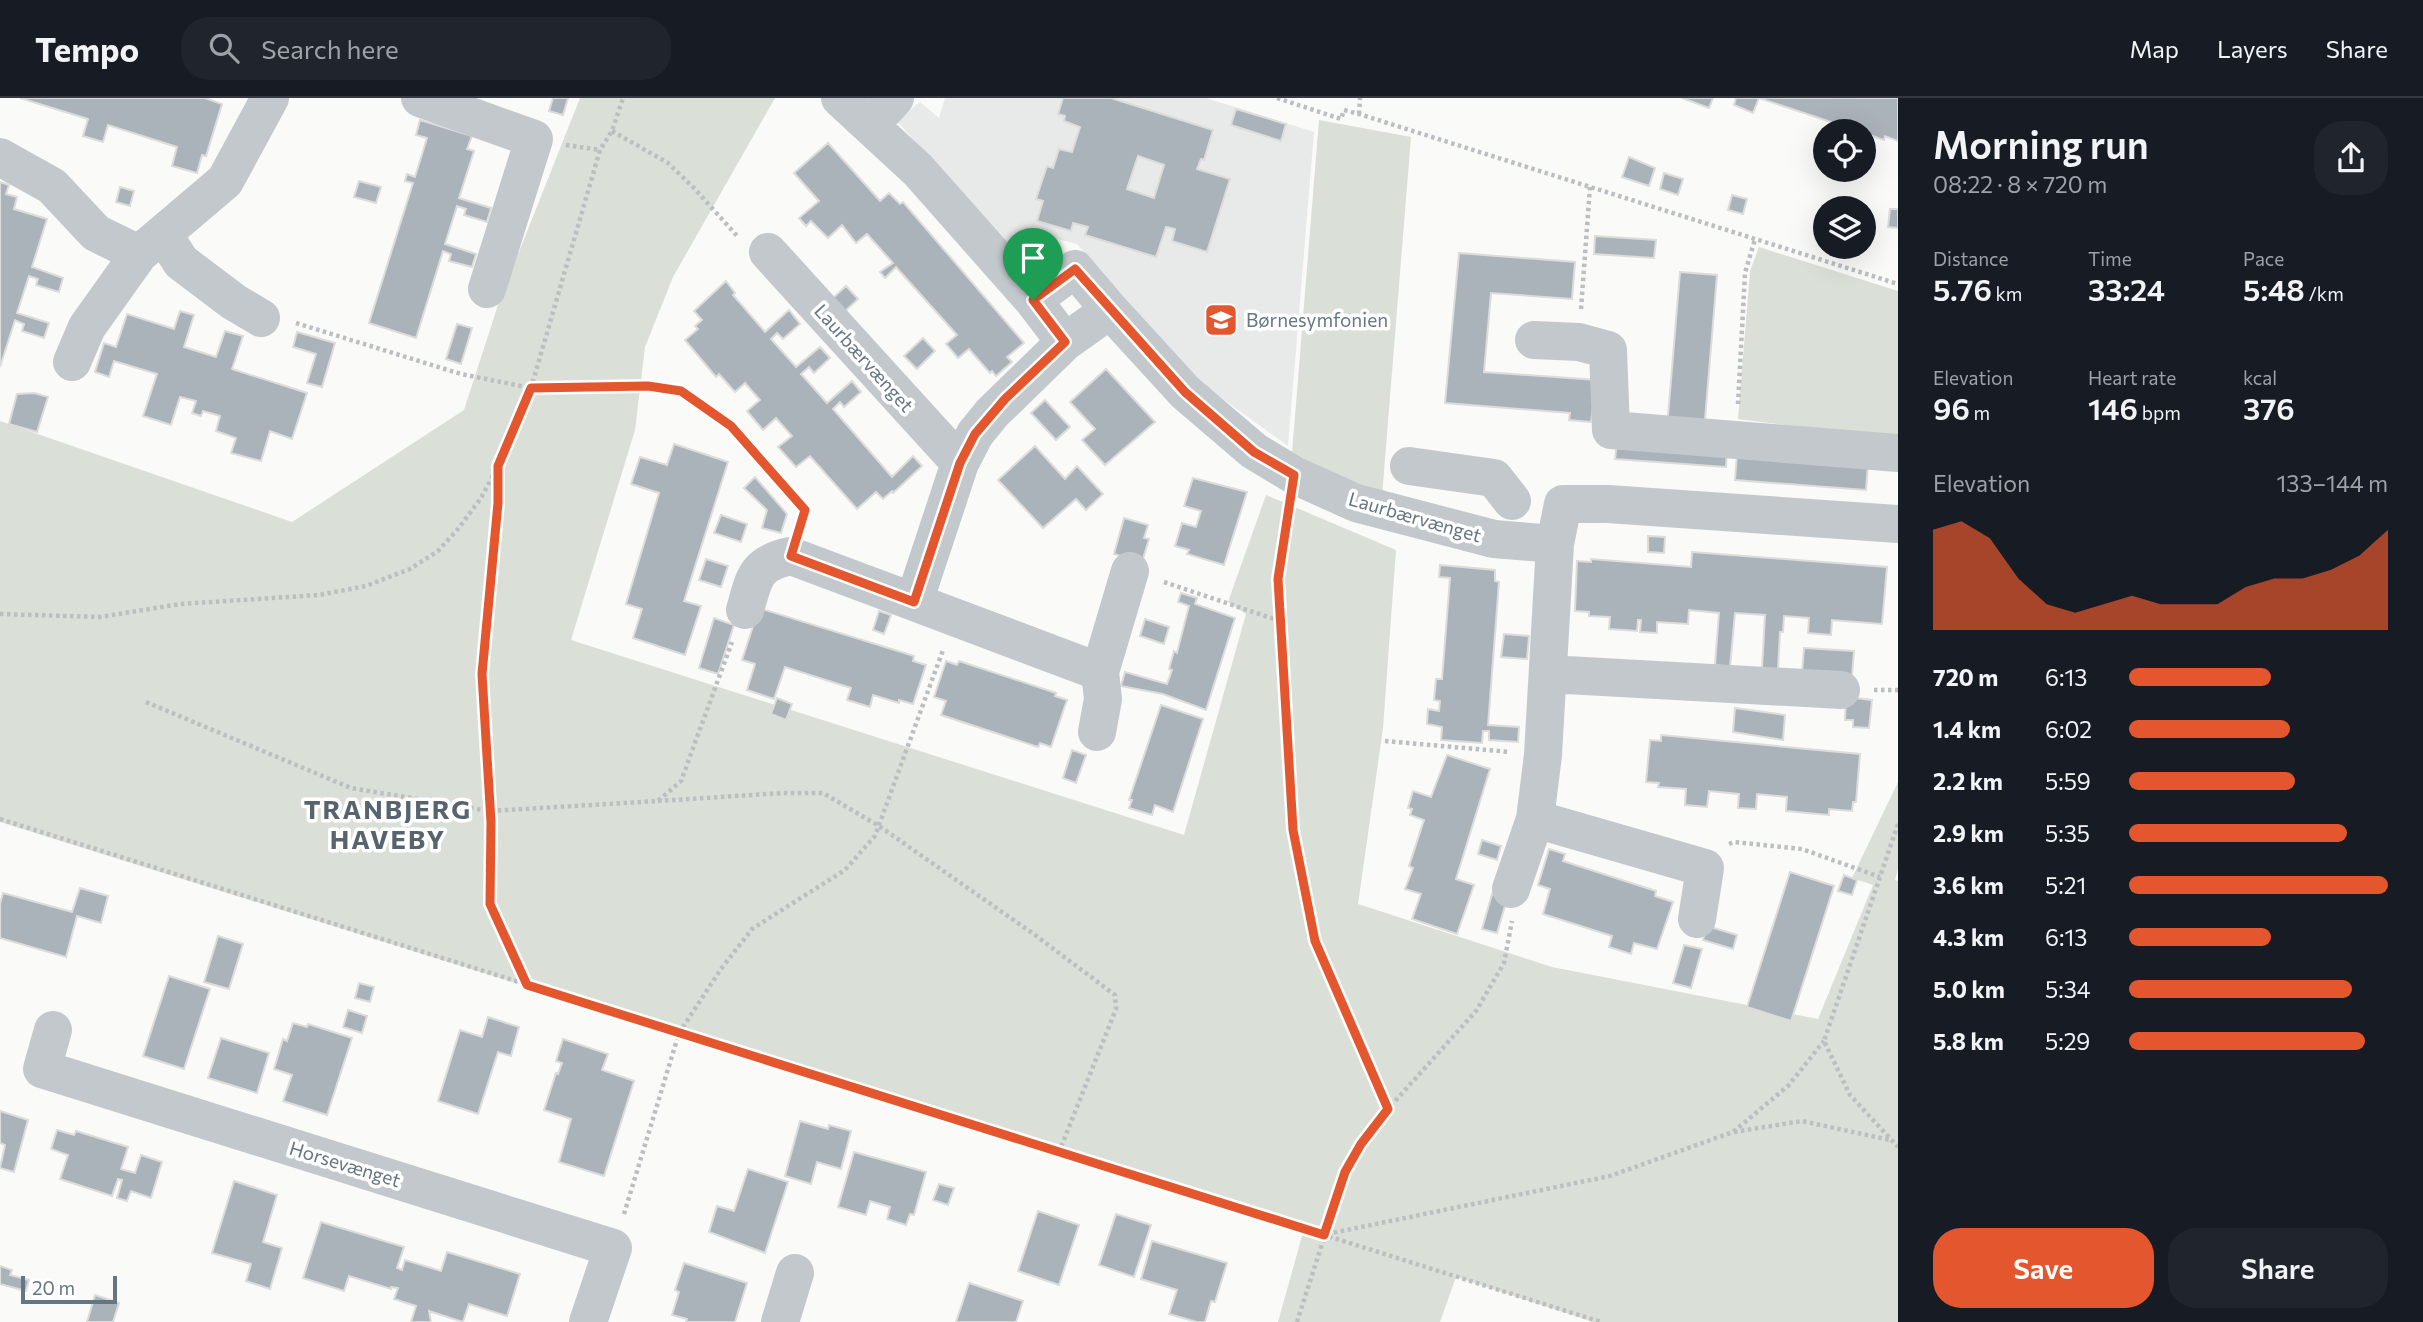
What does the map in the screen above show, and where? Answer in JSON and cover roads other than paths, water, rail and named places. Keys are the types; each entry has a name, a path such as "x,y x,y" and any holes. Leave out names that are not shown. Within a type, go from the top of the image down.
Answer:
{"street":[{"path":"72,362 87,327 151,244 225,181 270,98"},
{"path":"420,98 534,139 487,289"},
{"path":"840,98 918,170 1033,300 1065,342"},
{"path":"870,125 895,98"},
{"path":"0,157 52,186 96,233 151,244 261,318"},
{"name":"Laurbærvænget","path":"768,253 960,463"},
{"name":"Laurbærvænget","path":"1033,300 1075,269 1185,392 1254,452 1294,475 1356,503 1494,539 1555,544"},
{"path":"914,602 960,463 975,434 1065,342 1110,310"},
{"path":"1534,340 1579,342 1608,350 1611,429 1898,453"},
{"path":"1409,466 1494,478 1512,501 1608,504 1898,524"},
{"name":"Laurbærvænget","path":"1494,539 1512,501"},
{"path":"1511,889 1535,819 1543,755 1555,544 1563,504"},
{"path":"745,610 755,576 772,559 791,556 1100,672"},
{"path":"1097,732 1103,699 1100,672 1130,571"},
{"path":"1548,674 1841,690"},
{"path":"1535,819 1705,867 1697,919"},
{"name":"Horsevænget","path":"53,1030 42,1069 613,1248 588,1322"},
{"path":"780,1322 795,1273"}],"place":[{"name":"Børnesymfonien","path":"1221,320"}],"district":[{"name":"TRANBJERG HAVEBY","path":"388,825"}]}
